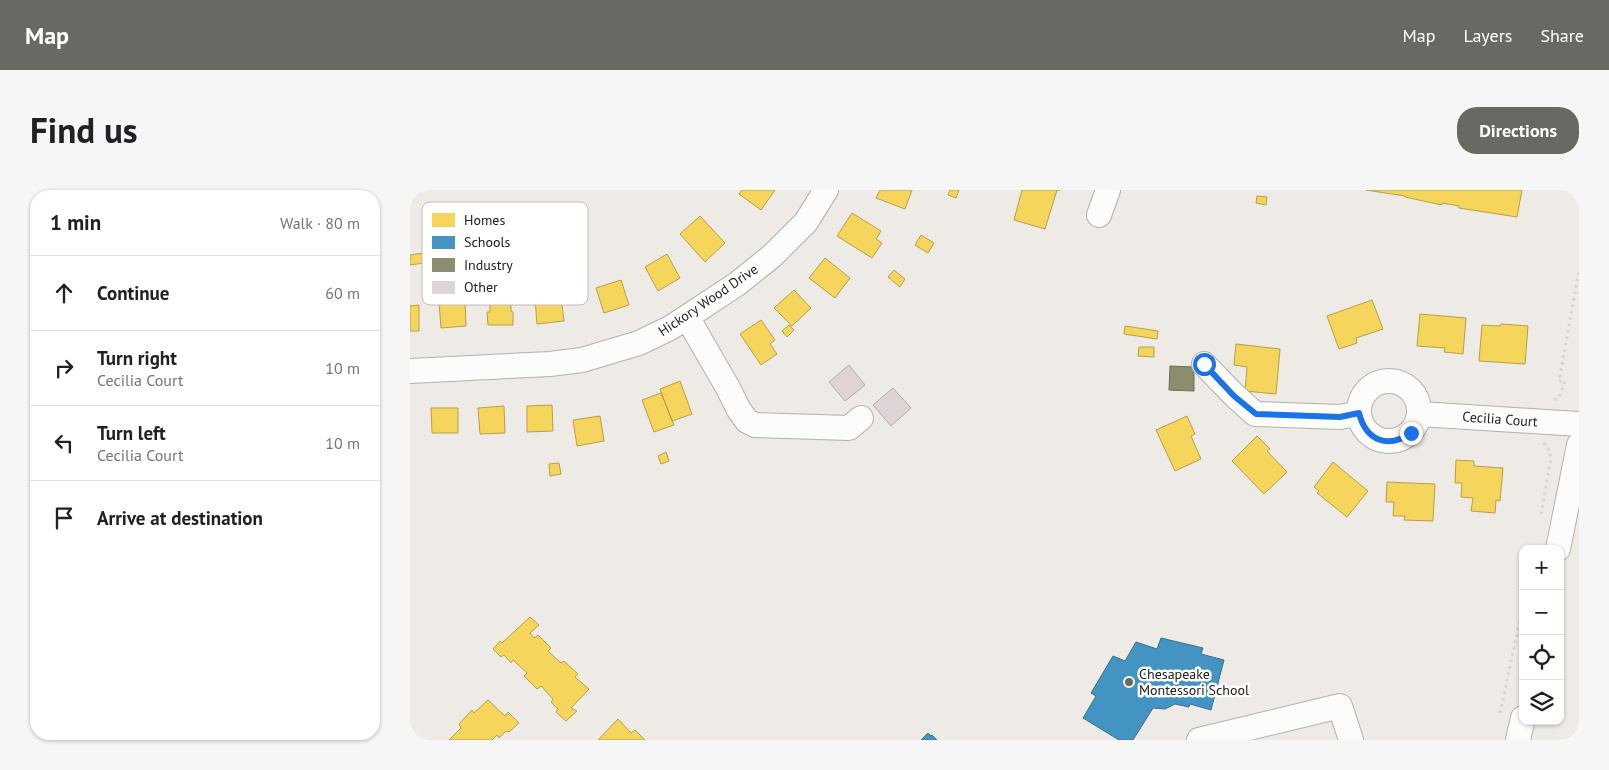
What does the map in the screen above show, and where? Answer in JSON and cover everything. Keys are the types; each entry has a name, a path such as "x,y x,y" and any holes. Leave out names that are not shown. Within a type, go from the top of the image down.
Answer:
{"street":[{"name":"Hickory Wood Drive","path":"410,371 550,364 582,360 639,343 670,328 687,317 737,284 772,256 806,222 826,190"},
{"path":"1099,214 1108,190"},
{"path":"687,317 728,388 738,410 747,421 755,425 849,428 861,418"},
{"path":"1204,364 1234,396 1256,414 1340,417 1359,413"},
{"path":"1386,380 1406,385 1414,392 1419,402 1420,414 1417,424 1411,433 1402,439 1385,441 1375,438 1367,432 1361,423 1359,413 1362,397 1368,389 1386,380"},
{"name":"Cecilia Court","path":"1420,414 1579,424"},
{"path":"1559,545 1579,445"},
{"path":"1199,740 1340,706 1351,740"},
{"path":"1518,740 1521,725"}],"path":[{"path":"1558,381 1579,272"},
{"path":"1498,721 1519,624"}],"building: Homes":[{"path":"742,190 775,190 761,210 739,194"},
{"path":"880,190 912,190 905,209 876,198"},
{"path":"950,190 959,190 956,198 948,195"},
{"path":"1022,190 1057,190 1045,229 1014,220"},
{"path":"1366,190 1522,190 1517,217"},
{"path":"1257,196 1267,197 1266,205 1256,203"},
{"path":"852,213 881,231 876,239 882,243 872,258 837,236"},
{"path":"700,216 725,243 705,262 680,234"},
{"path":"921,235 934,243 928,253 915,245"},
{"path":"422,253 422,263 410,265 410,255"},
{"path":"667,254 680,278 658,291 645,267"},
{"path":"825,258 850,278 835,298 809,278"},
{"path":"894,270 905,279 900,287 888,277"},
{"path":"621,280 629,305 604,313 596,288"},
{"path":"794,290 811,308 792,326 774,308"},
{"path":"1372,300 1383,329 1356,338 1357,343 1339,349 1327,316"},
{"path":"419,305 419,331 410,331 410,306"},
{"path":"439,305 465,305 466,326 441,328"},
{"path":"490,305 511,305 513,325 488,325 487,312 490,312"},
{"path":"535,305 562,305 564,321 537,324"},
{"path":"1420,314 1466,318 1463,354 1444,352 1445,348 1417,346"},
{"path":"761,320 775,340 770,344 777,354 761,365 740,334"},
{"path":"1501,324 1528,326 1525,364 1479,361 1482,325 1500,326"},
{"path":"789,325 794,330 787,337 782,331"},
{"path":"1125,326 1158,331 1157,339 1124,334"},
{"path":"1236,344 1280,349 1276,394 1245,391 1247,367 1234,365"},
{"path":"1139,347 1154,347 1154,357 1138,356"},
{"path":"680,381 692,414 672,421 660,389"},
{"path":"661,393 674,425 654,432 642,400"},
{"path":"552,405 553,431 527,432 527,406"},
{"path":"504,406 505,433 480,434 478,408"},
{"path":"431,408 458,408 458,433 432,433"},
{"path":"600,416 604,441 577,446 573,420"},
{"path":"1187,416 1195,434 1191,436 1201,459 1175,471 1156,430"},
{"path":"1257,436 1270,449 1267,451 1287,472 1264,494 1232,461"},
{"path":"666,452 669,461 661,464 658,456"},
{"path":"1456,460 1474,461 1474,466 1503,468 1500,501 1496,500 1495,513 1471,511 1473,498 1461,497 1462,483 1455,483"},
{"path":"1333,462 1368,491 1347,517 1317,493 1319,491 1314,487"},
{"path":"559,463 561,474 550,476 549,464"},
{"path":"1387,482 1435,484 1433,521 1404,520 1405,516 1393,516 1394,502 1386,502"},
{"path":"530,617 539,625 530,633 534,638 538,635 551,648 548,651 561,663 564,661 578,674 575,677 589,689 571,708 577,711 566,721 556,712 558,709 551,702 553,699 541,686 537,689 524,676 527,673 513,660 511,663 504,655 501,657 493,649"},
{"path":"488,700 505,716 508,712 519,723 509,732 506,731 499,738 497,735 492,740 449,740 461,728 459,724 472,710 474,713"},
{"path":"618,719 631,733 635,730 645,740 598,740"}],"building: Schools":[{"path":"1161,638 1203,648 1201,654 1224,660 1211,710 1190,704 1189,707 1175,704 1165,709 1153,708 1133,740 1119,740 1083,718 1096,696 1091,693 1113,656 1125,661 1136,642 1157,649"},
{"path":"928,733 932,735 937,740 921,740"}],"building: Industry":[{"path":"1170,366 1194,367 1194,391 1169,390"}],"building: Other":[{"path":"849,365 865,385 845,401 829,382"},
{"path":"893,388 911,408 891,426 873,405"}],"place":[{"name":"Chesapeake Montessori School","path":"1129,682"}],"route":[{"path":"1204,364 1234,396 1256,414 1340,417 1359,413 1361,423 1367,432 1375,438 1385,441 1396,441 1411,433"}]}
